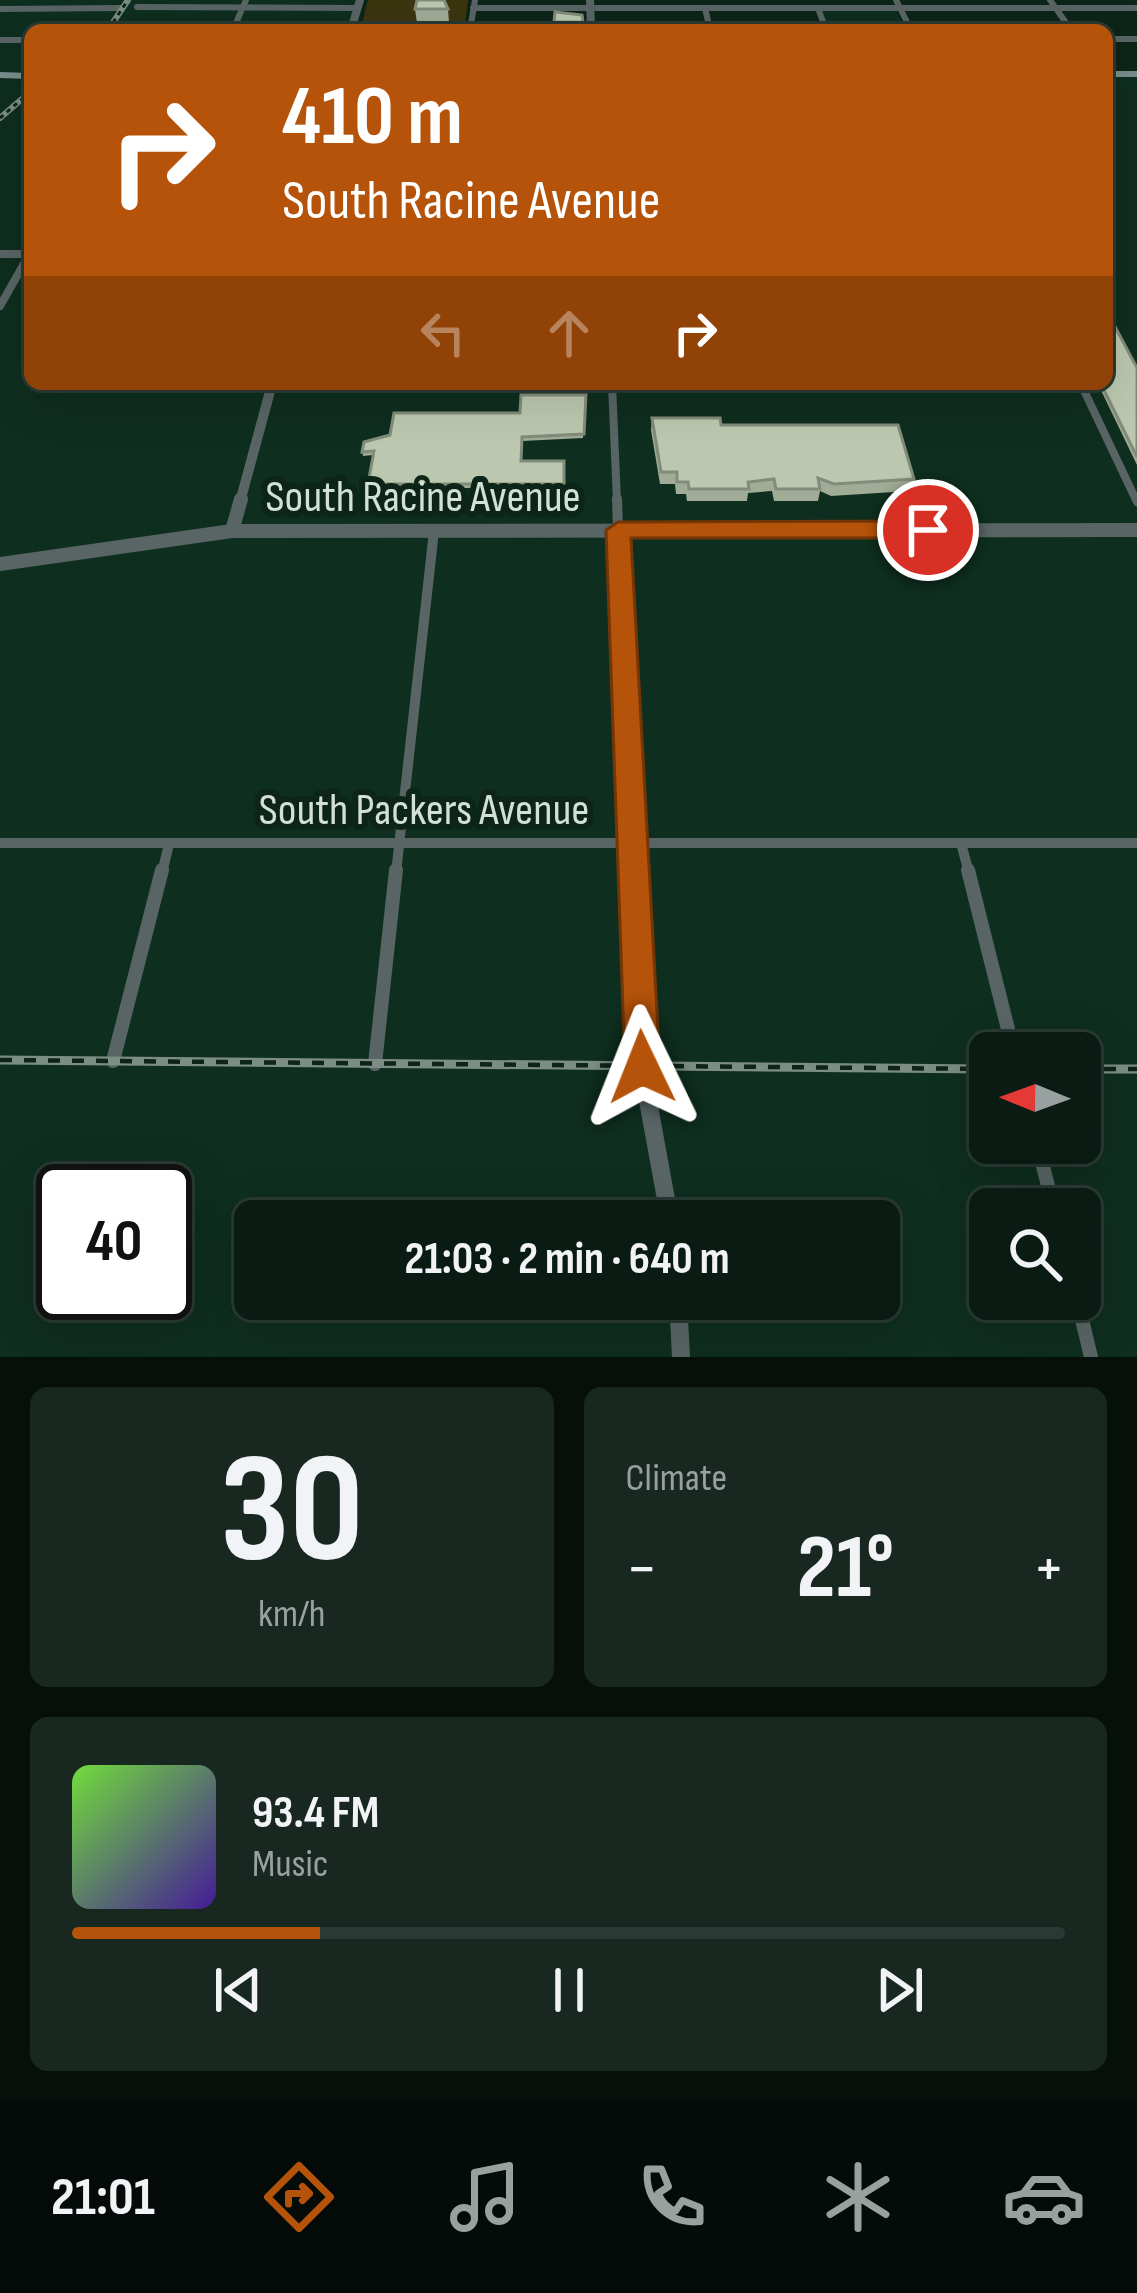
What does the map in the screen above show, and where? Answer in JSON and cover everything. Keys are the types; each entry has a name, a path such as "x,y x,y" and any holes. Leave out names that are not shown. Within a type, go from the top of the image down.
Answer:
{"street":[{"path":"1126,0 1135,10"},
{"path":"136,8 359,4"},
{"path":"474,4 818,8 1052,4 1135,10"},
{"path":"0,8 120,8"},
{"path":"705,8 709,24"},
{"path":"818,8 824,24"},
{"path":"0,306 24,264"},
{"path":"232,531 270,390"},
{"path":"612,390 642,1067 666,1200"},
{"path":"1084,390 1137,502"},
{"name":"South Racine Avenue","path":"0,564 232,531 1137,530"},
{"path":"375,1064 434,531"},
{"name":"South Packers Avenue","path":"0,843 1137,843"},
{"path":"961,843 1009,1032"},
{"path":"113,1061 169,844"},
{"path":"679,1320 681,1357"},
{"path":"1081,1320 1091,1357"}],"shaded area":[{"path":"0,0 361,0 354,24 24,24 24,390 1113,390 1113,77 1137,77 1137,1357 0,1357"},
{"path":"368,0 468,0 465,23 362,23"},
{"path":"821,10 895,10 902,24 827,24"}],"building":[{"path":"417,0 444,0 448,9 415,9"},
{"path":"555,12 582,15 583,22 554,22"},
{"path":"1113,323 1137,368 1137,457 1104,390 1113,390"},
{"path":"521,395 586,395 584,434 522,437 521,461 564,461 564,484 368,484 374,451 362,452 364,442 390,435 394,413 520,413"},
{"path":"652,418 720,418 721,425 898,425 914,479 834,484 818,478 820,489 776,489 774,479 748,482 749,489 689,489 688,482 677,482 677,472 661,472"}],"railway":[{"path":"112,24 128,0"},
{"path":"0,118 24,97"},
{"path":"0,1060 969,1069"},
{"path":"1101,1069 1137,1069"}],"route":[{"path":"642,1067 618,530 928,530"}]}
